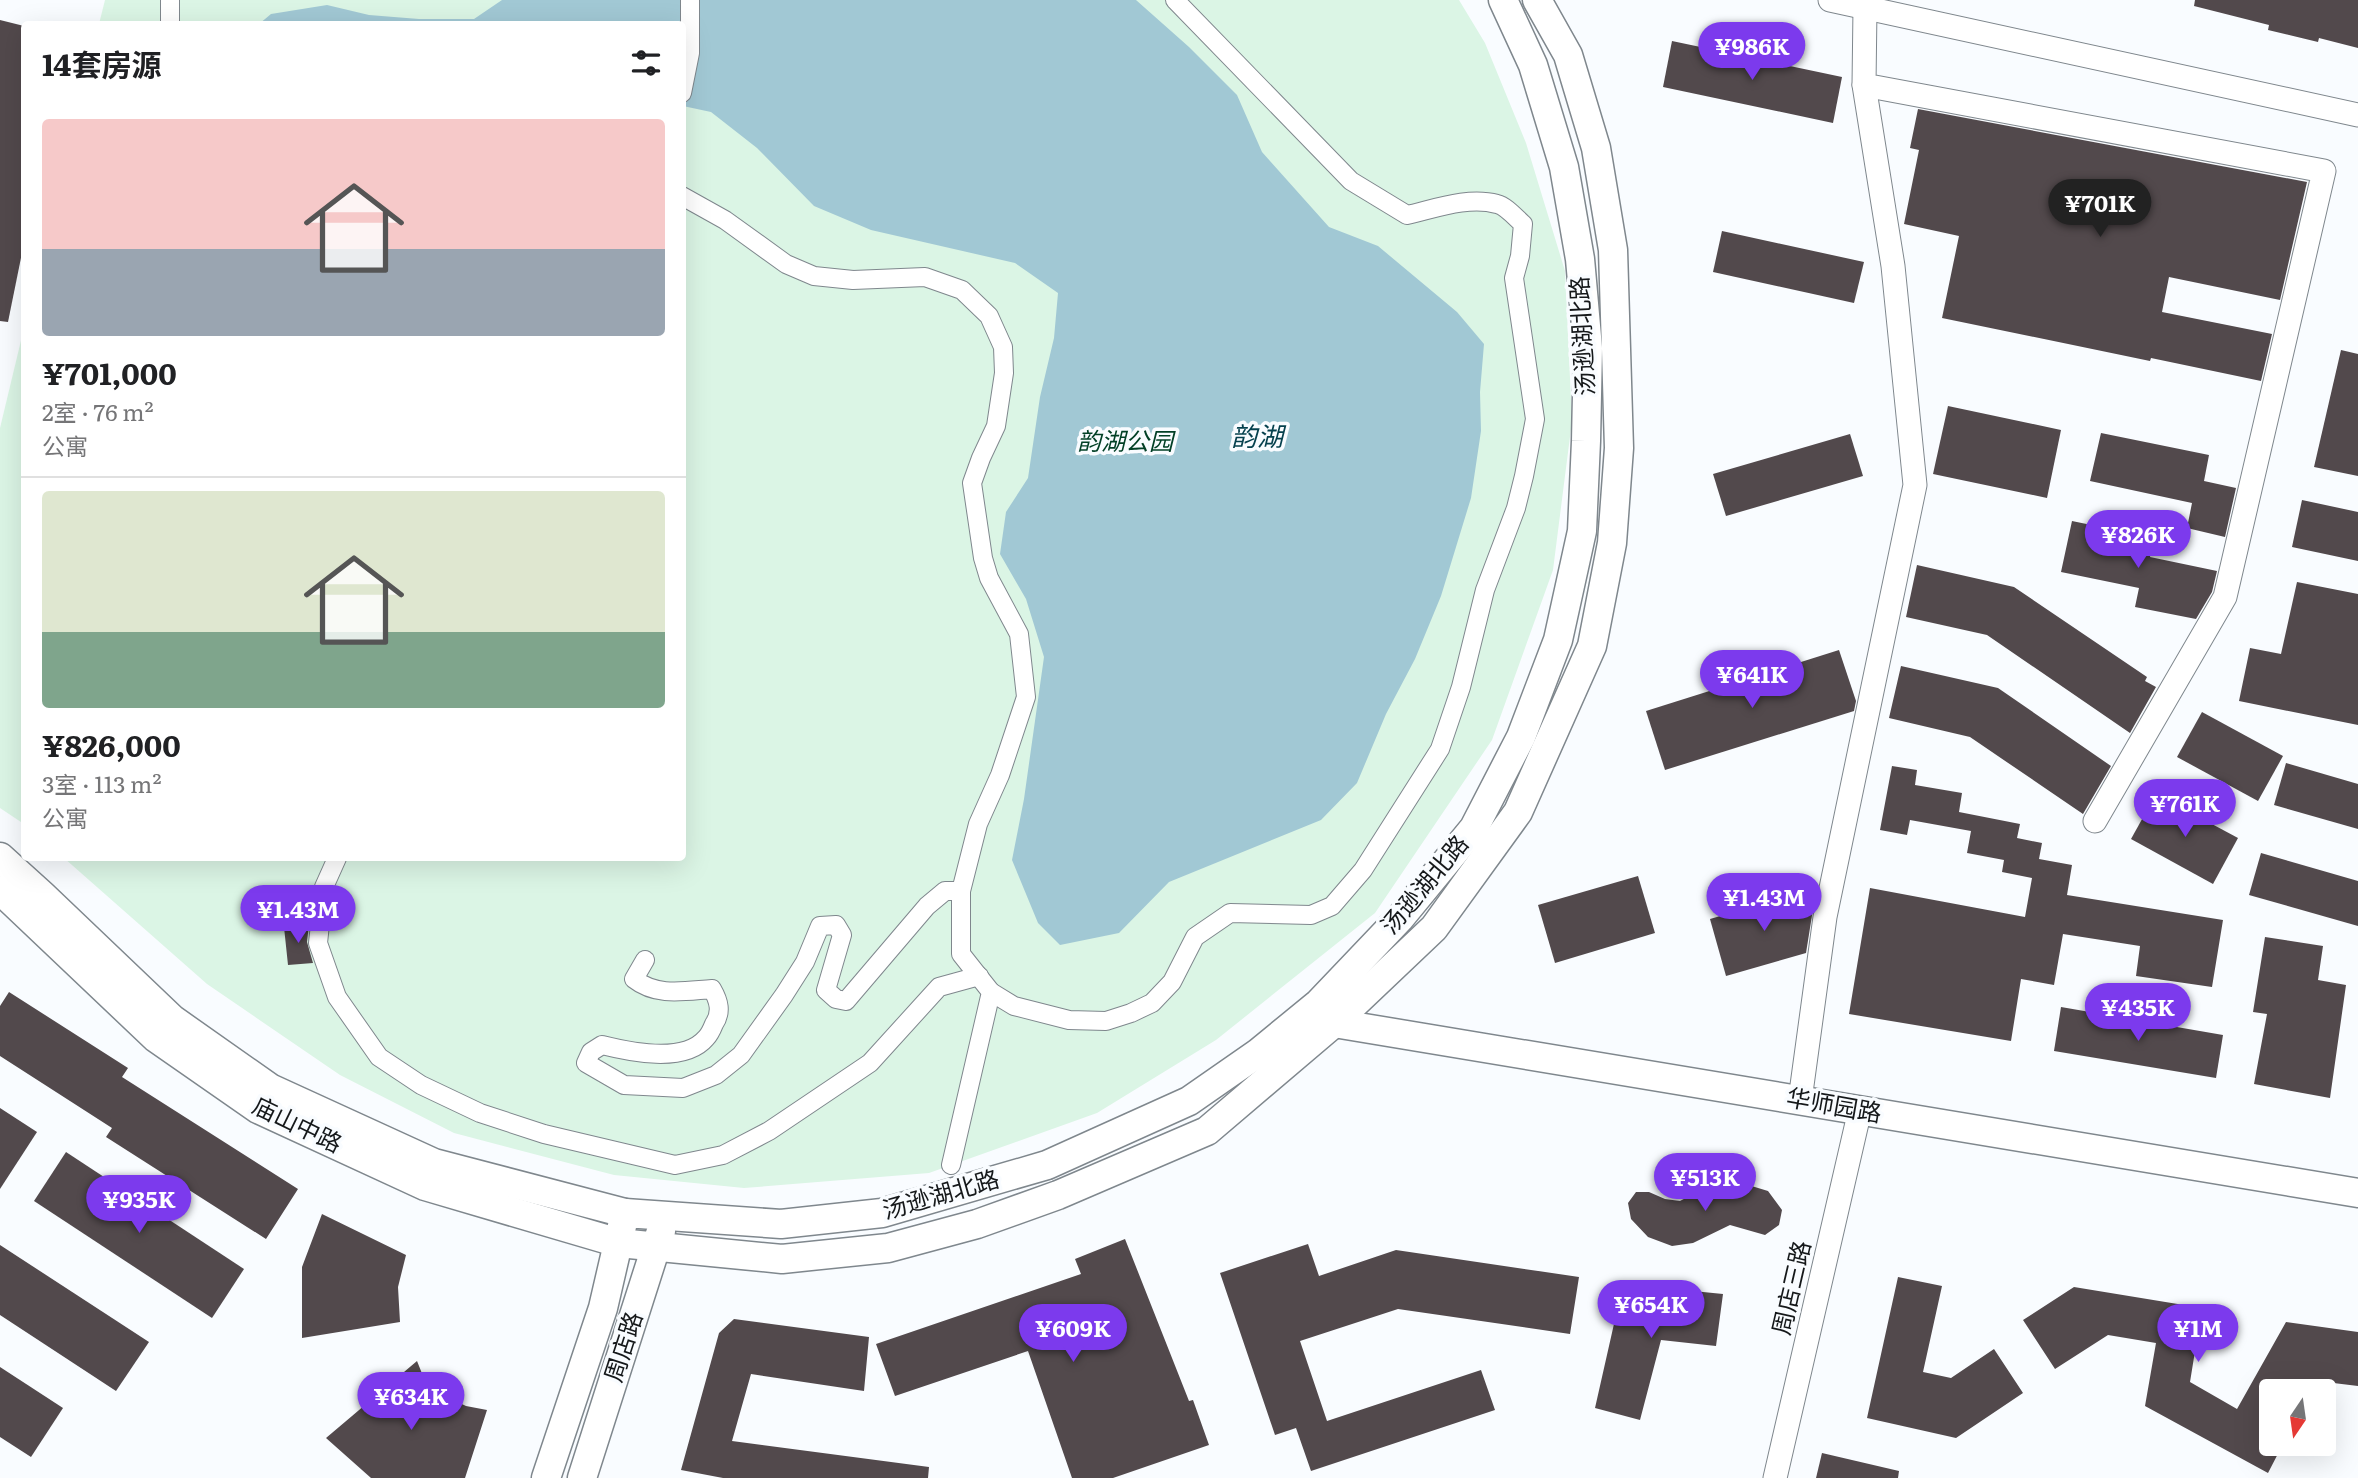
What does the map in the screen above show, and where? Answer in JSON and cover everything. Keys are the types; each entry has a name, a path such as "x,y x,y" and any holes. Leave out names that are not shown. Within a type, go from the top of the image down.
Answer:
{"street":[{"path":"170,0 170,21"},
{"path":"686,72 690,52 690,0"},
{"path":"686,198 725,220 786,264 814,276 853,280 925,277 962,289 989,316 1003,347 1004,373 996,426 972,483 983,558 989,578 1019,635 1027,697 1000,775 978,824 961,891 961,954 991,992 1014,1006 1039,1013 1069,1020 1106,1021 1152,1003 1172,982 1195,937 1230,913 1311,915 1332,906 1363,870 1440,748 1461,687 1485,590 1516,508 1535,419 1514,278 1520,256 1523,224 1499,204 1446,205 1407,215 1379,201 1351,181 1175,0"},
{"name":"汤逊湖北路","path":"625,1213 781,1224 882,1213 1047,1165 1189,1101 1258,1053 1327,1013 1474,828 1521,737 1558,640 1582,531 1588,348 1580,259 1564,167 1533,65 1503,0"},
{"name":"汤逊湖北路","path":"657,1248 782,1259 888,1248 977,1224 1058,1195 1207,1131 1327,1013 1434,928 1518,812 1592,646 1612,543 1619,448 1613,250 1596,148 1567,55 1537,0"},
{"path":"1830,0 2358,115"},
{"path":"1800,1100 1825,918 1915,485 1893,266 1864,85 1865,8"},
{"path":"1864,85 2324,171 2225,597 2095,821"},
{"name":"庙山中路","path":"0,858 172,1019 271,1088 433,1163 625,1213"},
{"path":"336,861 324,887 318,943 337,997 379,1058 421,1086 480,1113 544,1134 675,1165 723,1155 769,1131 870,1063 939,987 979,976"},
{"name":"庙山中路","path":"0,890 156,1038 258,1109 425,1186 619,1243 657,1248"},
{"path":"645,960 634,979 646,988 669,992 712,989 719,1001 718,1019 705,1040 686,1050 662,1055 602,1045 591,1052 586,1063 624,1085 683,1088 716,1075 741,1055 805,962 820,926 836,925 842,935 826,990 836,999 846,1001 927,906 945,891 961,891"},
{"path":"951,1165 991,992"},
{"name":"华师园路","path":"1327,1013 1800,1100 2358,1193"},
{"name":"周店三路","path":"1775,1478 1860,1110"},
{"path":"619,1243 625,1213"},
{"name":"周店路","path":"582,1478 657,1248 664,1216"},
{"name":"周店路","path":"547,1478 603,1308 619,1243"}],"green space":[{"name":"韵湖公园","path":"105,0 1459,0 1485,43 1526,143 1565,271 1572,421 1553,570 1492,740 1375,913 1216,1040 1097,1113 929,1173 744,1188 614,1175 454,1133 340,1075 207,984 67,861 686,861 686,21 100,21"},
{"path":"21,340 21,822 0,808 0,428"}],"water":[{"name":"韵湖","path":"502,0 1136,0 1237,95 1262,152 1329,227 1378,246 1457,312 1484,344 1480,392 1481,431 1471,498 1441,596 1357,783 1321,820 1169,882 1119,933 1060,945 1038,923 1012,860 1024,799 1044,657 1026,599 1000,554 1006,512 1028,478 1040,397 1054,338 1058,293 1015,263 871,230 814,206 757,148 711,112 686,107 686,21 263,21 271,14 327,5 369,15 474,19"}],"building":[{"path":"2195,0 2358,0 2358,48 2319,38 2318,42 2268,30 2269,25 2194,6"},
{"path":"0,20 21,25 21,258 8,322 0,321"},
{"path":"1672,41 1842,77 1833,123 1663,87"},
{"path":"1918,109 2307,182 2280,300 2169,277 2162,312 2272,334 2261,381 1942,318 1959,236 1904,224 1919,150 1910,148"},
{"path":"1722,231 1864,262 1854,303 1713,272"},
{"path":"2341,350 2358,354 2358,476 2314,467"},
{"path":"1948,406 2061,430 2047,498 1933,474"},
{"path":"2101,433 2209,455 2204,481 2236,488 2225,537 2187,528 2192,503 2090,481"},
{"path":"1850,434 1863,476 1726,516 1713,474"},
{"path":"2302,500 2358,512 2358,561 2292,547"},
{"path":"2072,521 2154,538 2150,557 2217,571 2212,592 2196,619 2135,607 2139,588 2061,572"},
{"path":"1917,565 2014,587 2147,677 2145,681 2156,687 2130,733 1987,635 1906,617"},
{"path":"2297,582 2358,594 2358,725 2239,701 2250,648 2281,654"},
{"path":"1839,650 1856,701 1854,711 1665,770 1646,711"},
{"path":"1901,666 1998,688 2111,766 2083,814 1970,737 1889,718"},
{"path":"2202,712 2283,756 2258,801 2177,757"},
{"path":"2286,763 2358,784 2358,829 2274,805"},
{"path":"1892,766 1917,770 1915,785 1962,793 1959,812 2020,824 2017,838 2042,843 2039,859 2072,865 2067,895 2223,920 2212,987 2136,976 2140,946 2063,934 2054,985 2021,979 2011,1041 1849,1014 1870,888 2025,917 2032,878 2002,872 2004,860 1967,853 1971,831 1910,820 1907,835 1880,830"},
{"path":"2156,794 2238,838 2213,884 2131,839"},
{"path":"2261,853 2358,881 2358,926 2249,895"},
{"path":"1638,876 1655,933 1555,963 1538,905"},
{"path":"1810,890 1814,903 1806,953 1726,976 1710,919"},
{"path":"309,924 307,942 313,963 288,965 284,927"},
{"path":"2265,937 2323,946 2318,980 2346,985 2330,1098 2254,1084 2267,1014 2253,1012"},
{"path":"9,992 128,1068 122,1077 298,1189 266,1239 106,1137 112,1128 0,1056 0,1006"},
{"path":"2061,1007 2223,1035 2216,1078 2054,1051"},
{"path":"0,1108 37,1132 0,1189"},
{"path":"66,1152 244,1269 212,1318 34,1201"},
{"path":"1735,1181 1768,1191 1782,1210 1779,1225 1765,1235 1730,1225 1693,1243 1672,1246 1648,1237 1631,1219 1628,1203 1636,1192 1649,1192 1665,1199 1680,1201 1714,1183"},
{"path":"322,1214 406,1255 398,1287 400,1322 302,1338 302,1267"},
{"path":"1125,1239 1189,1401 1193,1400 1209,1445 1113,1478 1072,1478 1028,1351 895,1396 876,1344 1081,1274 1075,1259"},
{"path":"1308,1244 1319,1276 1396,1250 1579,1277 1570,1334 1398,1309 1300,1341 1327,1421 1481,1370 1495,1410 1311,1471 1296,1428 1275,1435 1220,1273"},
{"path":"0,1245 149,1342 116,1391 0,1315"},
{"path":"1898,1277 1942,1286 1923,1372 1951,1378 1994,1349 2023,1393 1956,1438 1867,1418"},
{"path":"1623,1284 1723,1294 1716,1346 1661,1340 1640,1420 1595,1408"},
{"path":"2074,1287 2202,1308 2190,1382 2237,1409 2286,1322 2358,1332 2358,1386 2336,1383 2336,1379 2259,1379 2259,1456 2277,1456 2268,1473 2145,1406 2156,1343 2108,1335 2055,1369 2023,1320"},
{"path":"734,1319 869,1337 864,1391 751,1374 732,1441 929,1467 928,1478 723,1478 681,1470 719,1333"},
{"path":"417,1361 425,1381 447,1397 466,1406 487,1410 465,1478 371,1478 326,1438"},
{"path":"0,1367 63,1408 31,1457 0,1437"},
{"path":"1822,1453 1899,1471 1898,1478 1816,1478"}]}
